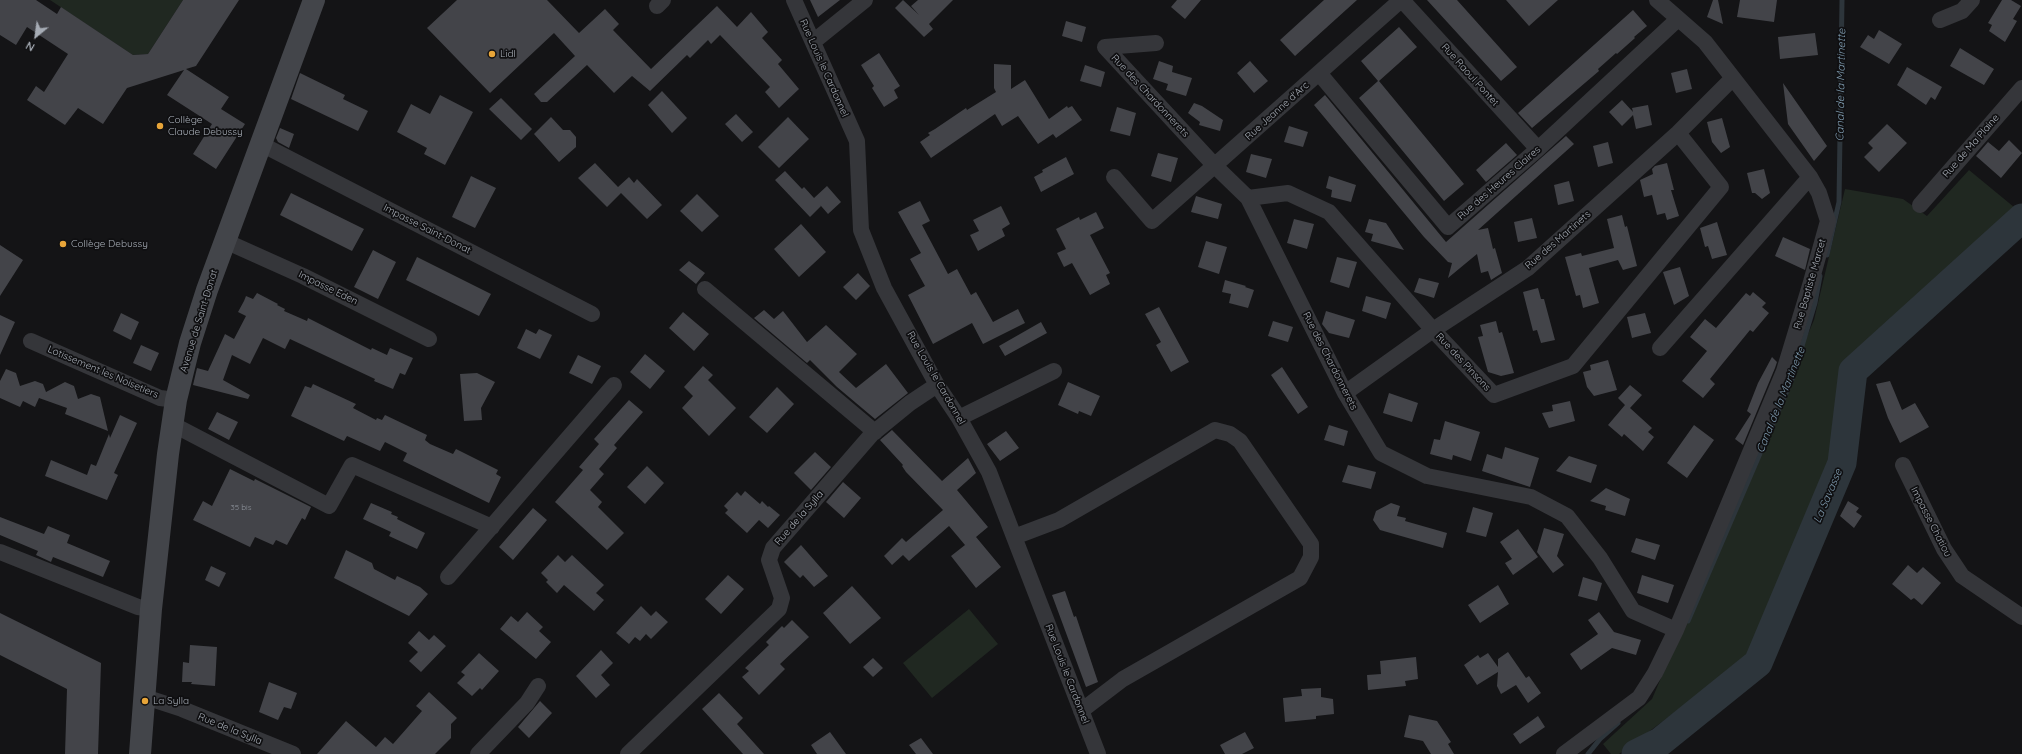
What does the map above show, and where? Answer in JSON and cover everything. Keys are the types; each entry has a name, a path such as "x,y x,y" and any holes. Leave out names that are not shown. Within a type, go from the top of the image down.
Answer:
{"main road":[{"name":"Avenue de Saint-Donat","path":"140,754 151,609 176,400 190,343 225,241 314,0"}],"street":[{"name":"Rue Louis le Cardonnel","path":"794,0 857,141 861,230 884,288 937,385 959,418 989,472 1098,754"},
{"path":"813,42 865,0"},
{"name":"Rue Jeanne d'Arc","path":"1114,177 1152,222 1401,0"},
{"name":"Rue Raoul Pontet","path":"1401,0 1538,149"},
{"name":"Rue Baptiste Marcet","path":"1564,754 1639,698 1655,674 1676,630 1784,371 1828,221 1819,193 1810,177 1705,42 1657,0"},
{"path":"1940,20 1962,11 1972,0"},
{"name":"Rue des Heures Claires","path":"1319,73 1448,226 1538,149 1678,19"},
{"name":"Rue des Chardonnerets","path":"1156,43 1104,47 1215,166 1248,198 1345,393 1381,453 1427,476 1531,497 1567,516 1600,558 1633,611 1676,630"},
{"name":"Rue des Martinets","path":"1345,393 1433,330 1528,268 1678,133 1733,78"},
{"name":"Rue de Ma Plaine","path":"1920,205 2022,88"},
{"name":"Rue des Pinsons","path":"1248,198 1288,193 1329,212 1433,330 1494,394 1573,366 1721,187 1678,133"},
{"name":"Impasse Saint-Donat","path":"261,144 592,314"},
{"path":"1660,348 1810,177"},
{"name":"Impasse Eden","path":"225,241 303,276 429,339"},
{"path":"706,289 875,432"},
{"name":"Lotissement les Noisetiers","path":"31,341 160,398 176,400"},
{"path":"959,418 1054,371"},
{"path":"448,577 614,385"},
{"name":"Rue de la Sylla","path":"628,754 779,609 782,598 770,560 773,548 875,432 910,403 937,385"},
{"path":"172,424 329,506 352,465 492,527"},
{"path":"1014,537 1059,520 1215,430 1230,434 1240,441 1311,544 1311,556 1300,578 1123,679 1081,711"},
{"name":"Impasse Chatiou","path":"1903,465 1944,549 1962,576 2022,617"},
{"path":"0,552 138,608 151,609"},
{"path":"478,754 527,703 538,686"},
{"name":"Rue de la Sylla","path":"145,697 182,709 292,754"}],"shaded area":[{"path":"50,0 183,0 148,54 133,55"},
{"path":"1969,170 2020,212 1844,365 1837,462 1750,656 1619,754 1611,754 1603,744 1652,699 1814,320 1845,189 1903,199 1927,216"},
{"path":"969,609 998,644 932,698 903,663"}],"building":[{"path":"0,0 36,0 57,14 61,7 133,55 148,54 183,0 239,0 196,66 186,69 229,97 221,109 245,124 216,169 193,154 212,124 167,95 184,70 127,88 103,124 78,108 65,125 27,100 36,86 44,92 68,54 27,27 16,45 0,35"},
{"path":"457,0 547,0 579,33 605,9 619,24 613,30 651,69 717,6 737,27 751,12 768,32 762,38 782,60 778,64 799,89 779,108 765,92 770,87 720,35 711,44 708,40 690,58 687,55 650,91 632,76 614,93 587,65 547,102 541,102 534,94 575,56 554,33 490,93 427,28"},
{"path":"810,0 840,0 818,17"},
{"path":"903,0 919,15 911,6 918,0 953,0 929,24 933,29 924,37 895,8"},
{"path":"1177,0 1201,0 1185,19 1171,7"},
{"path":"1324,0 1357,0 1295,56 1280,40"},
{"path":"1427,0 1457,0 1517,67 1501,81"},
{"path":"1506,0 1558,0 1529,26"},
{"path":"1713,0 1718,0 1723,24 1707,17"},
{"path":"1740,0 1777,0 1774,22 1737,17"},
{"path":"2002,0 2011,0 2021,6 2013,19 2017,21 2005,42 1989,31 1992,25 1988,23"},
{"path":"1633,10 1647,26 1617,54 1616,53 1598,69 1599,71 1532,128 1518,113"},
{"path":"1066,21 1086,27 1082,42 1062,36"},
{"path":"1399,27 1417,47 1379,81 1464,184 1444,201 1359,98 1378,81 1361,61"},
{"path":"1879,30 1902,44 1889,64 1860,47 1868,35 1874,39"},
{"path":"1815,33 1818,55 1780,59 1778,37"},
{"path":"1960,48 1994,69 1984,85 1950,66"},
{"path":"879,53 900,86 894,90 898,98 884,107 872,88 874,86 861,65"},
{"path":"1159,61 1173,66 1172,72 1192,78 1186,96 1166,90 1168,84 1153,79"},
{"path":"1250,61 1268,81 1254,93 1237,73"},
{"path":"994,64 1011,65 1011,89 1025,80 1049,119 1067,106 1068,108 1072,106 1082,120 1056,138 1053,134 1038,144 1018,116 1002,126 995,114 931,158 920,142 930,135 928,133 966,108 967,110 996,92 994,88"},
{"path":"1085,65 1105,72 1101,87 1080,81"},
{"path":"1907,67 1942,87 1935,100 1931,97 1926,105 1897,85"},
{"path":"1687,69 1692,89 1676,93 1671,73"},
{"path":"300,73 345,95 343,99 368,111 358,131 291,99"},
{"path":"1783,83 1827,146 1814,161 1788,124"},
{"path":"662,91 687,118 672,133 648,105"},
{"path":"440,95 473,112 445,165 424,154 427,148 397,132 411,104 430,114"},
{"path":"1325,95 1446,242 1566,136 1574,144 1478,230 1488,228 1493,249 1495,248 1502,273 1491,280 1488,271 1481,273 1477,254 1448,278 1452,263 1448,262 1424,237 1314,105"},
{"path":"501,98 532,129 521,140 489,109"},
{"path":"1622,100 1633,112 1632,108 1648,105 1652,125 1636,129 1633,115 1622,126 1609,112"},
{"path":"1194,103 1202,106 1223,120 1220,131 1199,125 1200,122 1188,113"},
{"path":"1117,107 1136,113 1130,136 1110,131"},
{"path":"736,114 753,132 742,142 725,124"},
{"path":"551,117 563,130 570,130 576,137 576,147 559,162 534,134"},
{"path":"788,117 809,139 779,168 758,147"},
{"path":"1722,118 1730,147 1721,153 1712,142 1707,122"},
{"path":"1887,124 1907,143 1879,172 1864,157 1873,148 1868,143"},
{"path":"1289,126 1308,132 1303,147 1284,142"},
{"path":"280,128 294,134 289,148 278,142 276,138"},
{"path":"2009,140 2022,153 2001,178 1976,156 1988,142 1999,151"},
{"path":"1608,142 1613,163 1598,167 1593,146"},
{"path":"1506,143 1517,155 1486,182 1476,170"},
{"path":"1158,153 1178,158 1171,182 1151,176"},
{"path":"1251,154 1272,159 1266,178 1246,172"},
{"path":"1066,157 1074,174 1041,192 1034,177 1043,172 1042,170"},
{"path":"595,163 618,187 629,177 634,183 637,179 662,205 647,219 621,193 607,207 578,178"},
{"path":"1667,163 1674,190 1671,190 1679,216 1667,220 1665,213 1657,215 1652,195 1644,197 1640,180 1653,174 1652,169 1655,166"},
{"path":"1764,169 1770,193 1762,199 1755,193 1752,193 1747,173"},
{"path":"785,171 802,189 804,187 814,198 827,186 841,202 828,214 815,199 821,206 810,217 775,180"},
{"path":"471,176 496,188 475,228 452,217"},
{"path":"1329,176 1356,185 1351,202 1331,197 1332,190 1326,188"},
{"path":"1569,181 1574,201 1558,205 1554,185"},
{"path":"291,193 364,229 352,251 280,215"},
{"path":"697,194 719,216 702,232 680,211"},
{"path":"1196,196 1222,204 1218,219 1191,212"},
{"path":"920,201 930,221 922,225 948,274 957,269 971,295 976,292 993,322 1018,309 1025,323 983,344 972,323 933,344 908,295 925,286 910,259 921,253 898,212"},
{"path":"1001,206 1010,224 1002,229 1005,236 978,251 970,235 979,231 973,220"},
{"path":"1096,212 1104,228 1090,235 1110,273 1106,275 1110,284 1090,295 1072,263 1064,267 1057,253 1066,249 1056,229 1079,217 1080,220"},
{"path":"1622,215 1625,227 1627,226 1637,266 1623,270 1618,260 1589,268 1599,303 1583,308 1580,295 1576,296 1565,257 1581,253 1582,256 1614,248 1607,219"},
{"path":"1532,218 1537,238 1518,242 1514,222"},
{"path":"1294,219 1314,224 1307,249 1287,243"},
{"path":"1369,219 1386,223 1404,250 1371,241 1373,234 1365,232"},
{"path":"1717,222 1727,255 1712,259 1708,246 1705,247 1700,228"},
{"path":"801,224 826,252 799,277 774,249"},
{"path":"1783,237 1810,249 1805,270 1775,256"},
{"path":"1206,241 1227,247 1219,274 1198,267"},
{"path":"0,245 23,260 0,296"},
{"path":"373,250 396,262 378,299 354,287"},
{"path":"417,257 491,294 479,316 406,280"},
{"path":"1337,257 1357,262 1349,288 1330,282"},
{"path":"689,261 705,273 696,284 679,270"},
{"path":"1680,267 1689,296 1674,305 1663,272"},
{"path":"858,273 870,286 856,300 843,287"},
{"path":"1419,278 1439,283 1434,298 1414,292"},
{"path":"1225,280 1254,290 1248,308 1229,303 1231,294 1222,292"},
{"path":"1538,288 1541,299 1544,299 1555,340 1541,343 1537,330 1533,331 1523,292"},
{"path":"1753,292 1766,303 1762,307 1769,313 1753,332 1750,330 1710,379 1715,384 1703,398 1682,381 1707,351 1690,337 1705,319 1716,328 1746,293 1750,296"},
{"path":"257,293 278,304 277,305 285,309 284,311 307,321 308,318 371,350 372,348 387,355 390,348 413,358 405,375 400,373 393,389 290,339 285,349 263,338 250,364 232,355 223,380 250,395 248,399 193,385 197,368 208,371 225,334 234,339 246,316 238,312 246,296 253,299"},
{"path":"1366,296 1391,303 1386,319 1362,311"},
{"path":"1159,307 1189,362 1171,372 1156,345 1161,342 1145,314"},
{"path":"764,310 774,319 783,311 807,342 826,325 857,354 839,372 856,388 886,364 908,393 875,419 837,387 810,360 807,363 754,318"},
{"path":"1326,311 1355,320 1349,338 1329,333 1322,324"},
{"path":"683,312 709,334 694,351 669,328"},
{"path":"121,313 139,322 131,340 113,331"},
{"path":"1645,313 1651,333 1632,338 1627,317"},
{"path":"0,315 15,322 0,355"},
{"path":"1273,321 1293,327 1288,342 1268,336"},
{"path":"1496,321 1499,333 1502,332 1514,373 1501,376 1488,372 1478,337 1483,336 1480,325"},
{"path":"1041,322 1047,333 1005,356 999,346"},
{"path":"526,329 536,334 539,329 552,335 540,359 517,348"},
{"path":"141,345 159,353 151,371 133,363"},
{"path":"645,354 665,371 650,389 630,372"},
{"path":"578,355 601,366 592,384 569,373"},
{"path":"1772,357 1777,362 1743,445 1735,439 1751,414 1747,411 1758,383"},
{"path":"1608,360 1617,390 1594,396 1587,387 1583,372 1591,370 1590,365"},
{"path":"703,366 713,375 708,380 736,408 709,436 682,408 693,396 684,387"},
{"path":"1282,367 1308,407 1298,414 1271,375"},
{"path":"6,369 16,373 20,386 35,381 43,384 46,392 65,382 74,386 78,399 91,394 100,397 108,431 65,414 67,408 39,398 35,407 23,401 20,407 0,398 0,381"},
{"path":"477,373 495,382 481,408 482,420 464,421 460,374"},
{"path":"1890,381 1902,410 1915,403 1929,427 1900,443 1888,418 1876,384"},
{"path":"1068,382 1100,396 1091,416 1079,411 1078,414 1058,405"},
{"path":"313,384 356,404 353,408 376,420 377,418 382,420 385,415 427,435 425,440 430,444 453,454 456,449 498,470 496,474 501,477 489,503 403,461 407,453 385,442 380,451 347,436 344,441 291,416 305,386 311,388"},
{"path":"1630,385 1642,395 1630,408 1652,428 1648,432 1654,437 1643,451 1624,434 1622,437 1608,425 1625,405 1618,398"},
{"path":"777,387 794,404 767,433 749,417"},
{"path":"1389,393 1418,403 1412,422 1383,413"},
{"path":"629,400 643,412 614,445 617,448 599,469 604,474 590,490 602,502 598,507 624,533 607,550 555,502 583,470 579,467 599,444 594,439"},
{"path":"1570,401 1575,421 1549,428 1542,413 1553,411 1552,405"},
{"path":"217,412 238,422 229,440 208,429"},
{"path":"120,415 137,423 114,473 118,475 107,500 45,476 51,460 87,475 91,464 96,466 109,434 110,438"},
{"path":"1445,421 1480,432 1471,461 1453,455 1452,460 1430,454 1434,439 1440,440"},
{"path":"1329,425 1348,431 1344,446 1324,440"},
{"path":"1694,425 1714,440 1687,478 1667,463"},
{"path":"892,430 942,481 968,458 976,473 957,490 988,527 976,537 1001,567 976,588 951,556 965,545 949,526 909,561 903,555 892,565 884,556 902,538 906,542 943,510 906,472 902,466 903,465 880,440"},
{"path":"1006,431 1019,448 1000,461 987,444"},
{"path":"1505,447 1539,458 1530,487 1482,471 1487,454 1502,459"},
{"path":"815,452 831,467 811,490 794,473"},
{"path":"1569,456 1597,465 1591,483 1556,471"},
{"path":"1348,465 1376,472 1371,489 1342,482"},
{"path":"647,466 664,483 645,504 627,487"},
{"path":"230,469 254,481 255,479 311,507 305,520 302,518 287,545 276,540 273,545 255,537 250,547 193,520 203,501 212,506"},
{"path":"843,482 861,498 844,518 826,502"},
{"path":"1606,488 1630,499 1625,516 1605,510 1606,506 1590,501"},
{"path":"745,491 760,504 762,501 780,515 768,528 759,520 747,533 725,513 728,510 724,506 737,492 741,496"},
{"path":"1848,501 1859,508 1856,512 1862,516 1854,528 1840,516"},
{"path":"371,503 392,512 391,514 398,517 397,519 425,533 417,549 389,536 391,532 363,519"},
{"path":"1391,503 1400,506 1397,516 1406,518 1405,521 1447,533 1443,548 1380,530 1373,520 1376,511"},
{"path":"1473,507 1493,513 1486,537 1466,532"},
{"path":"533,508 547,520 513,560 499,547"},
{"path":"0,517 44,534 48,526 70,535 67,543 110,561 103,577 53,557 51,562 36,555 38,551 0,535"},
{"path":"1544,528 1564,534 1557,556 1564,565 1553,573 1537,552"},
{"path":"1518,529 1538,557 1513,575 1505,563 1512,559 1500,542"},
{"path":"1636,538 1660,545 1655,560 1631,552"},
{"path":"801,545 828,576 814,587 803,575 800,578 784,562"},
{"path":"346,550 372,563 374,569 395,580 397,576 420,587 428,594 409,616 334,578"},
{"path":"558,555 565,562 572,555 604,585 596,593 604,600 594,611 564,585 557,593 546,582 548,580 541,573"},
{"path":"1908,565 1917,573 1923,567 1941,583 1922,605 1914,598 1911,600 1892,584"},
{"path":"211,566 226,573 219,587 205,580"},
{"path":"728,575 744,589 721,614 705,599"},
{"path":"1642,575 1674,585 1668,603 1637,593"},
{"path":"1583,577 1602,583 1597,601 1578,596"},
{"path":"1498,585 1509,604 1480,623 1468,605"},
{"path":"852,586 881,618 850,644 823,613"},
{"path":"1065,591 1074,617 1076,616 1098,682 1086,687 1052,595"},
{"path":"641,606 651,616 656,611 668,622 651,639 646,634 640,641 635,637 629,644 616,633"},
{"path":"527,612 543,627 539,631 551,642 536,659 500,629 511,616 518,622"},
{"path":"1599,612 1614,632 1641,640 1636,655 1612,648 1581,670 1570,654 1598,634 1588,620"},
{"path":"0,613 101,663 98,754 65,754 67,689 0,655"},
{"path":"792,620 809,637 780,664 785,669 759,695 742,677 749,671 745,668 769,645 766,642 782,626 784,628"},
{"path":"419,631 429,640 434,635 446,646 421,672 409,661 418,652 408,643"},
{"path":"190,645 217,647 215,686 191,684 192,682 182,682 183,662 189,663"},
{"path":"601,650 613,663 601,675 610,685 596,698 576,676"},
{"path":"1508,652 1526,678 1529,676 1541,693 1528,703 1516,685 1501,694 1497,686 1498,672 1477,685 1464,665 1478,655 1480,658 1488,653 1498,667 1498,659"},
{"path":"479,653 499,671 482,690 480,688 472,696 457,683 465,675 461,672"},
{"path":"1416,657 1418,679 1405,681 1406,686 1368,690 1367,675 1381,674 1380,661"},
{"path":"873,658 883,668 873,677 863,667"},
{"path":"269,682 297,693 291,709 284,707 278,720 259,712"},
{"path":"1321,688 1321,697 1333,699 1334,714 1316,716 1316,719 1285,722 1283,698 1302,696 1301,689"},
{"path":"429,692 457,718 451,724 451,738 435,754 317,754 346,721 376,747 385,737 393,744 422,711 416,706"},
{"path":"719,693 743,718 737,724 764,754 743,754 702,709"},
{"path":"540,701 552,713 529,738 518,727"},
{"path":"1409,715 1437,721 1451,742 1448,744 1454,754 1431,754 1423,741 1404,737"},
{"path":"1538,716 1545,727 1520,744 1513,734"},
{"path":"830,732 846,754 817,754 811,745"},
{"path":"1245,732 1254,748 1242,754 1225,754 1220,745"},
{"path":"921,738 933,754 916,754 909,745"}],"waterway":[{"name":"Canal de la Martinette","path":"1827,255 1839,202 1842,0"},
{"name":"La Savasse","path":"1636,754 1660,742 1758,663 1842,463 1853,371 2022,218"},
{"name":"Canal de la Martinette","path":"1688,621 1792,379 1815,303 1820,276"},
{"name":"Canal de la Martinette","path":"1588,754 1600,739 1618,723"}],"place":[{"name":"Lidl","path":"492,54"},
{"name":"Collège Claude Debussy","path":"160,126"},
{"name":"Collège Debussy","path":"63,244"},
{"name":"La Sylla","path":"145,701"}]}
